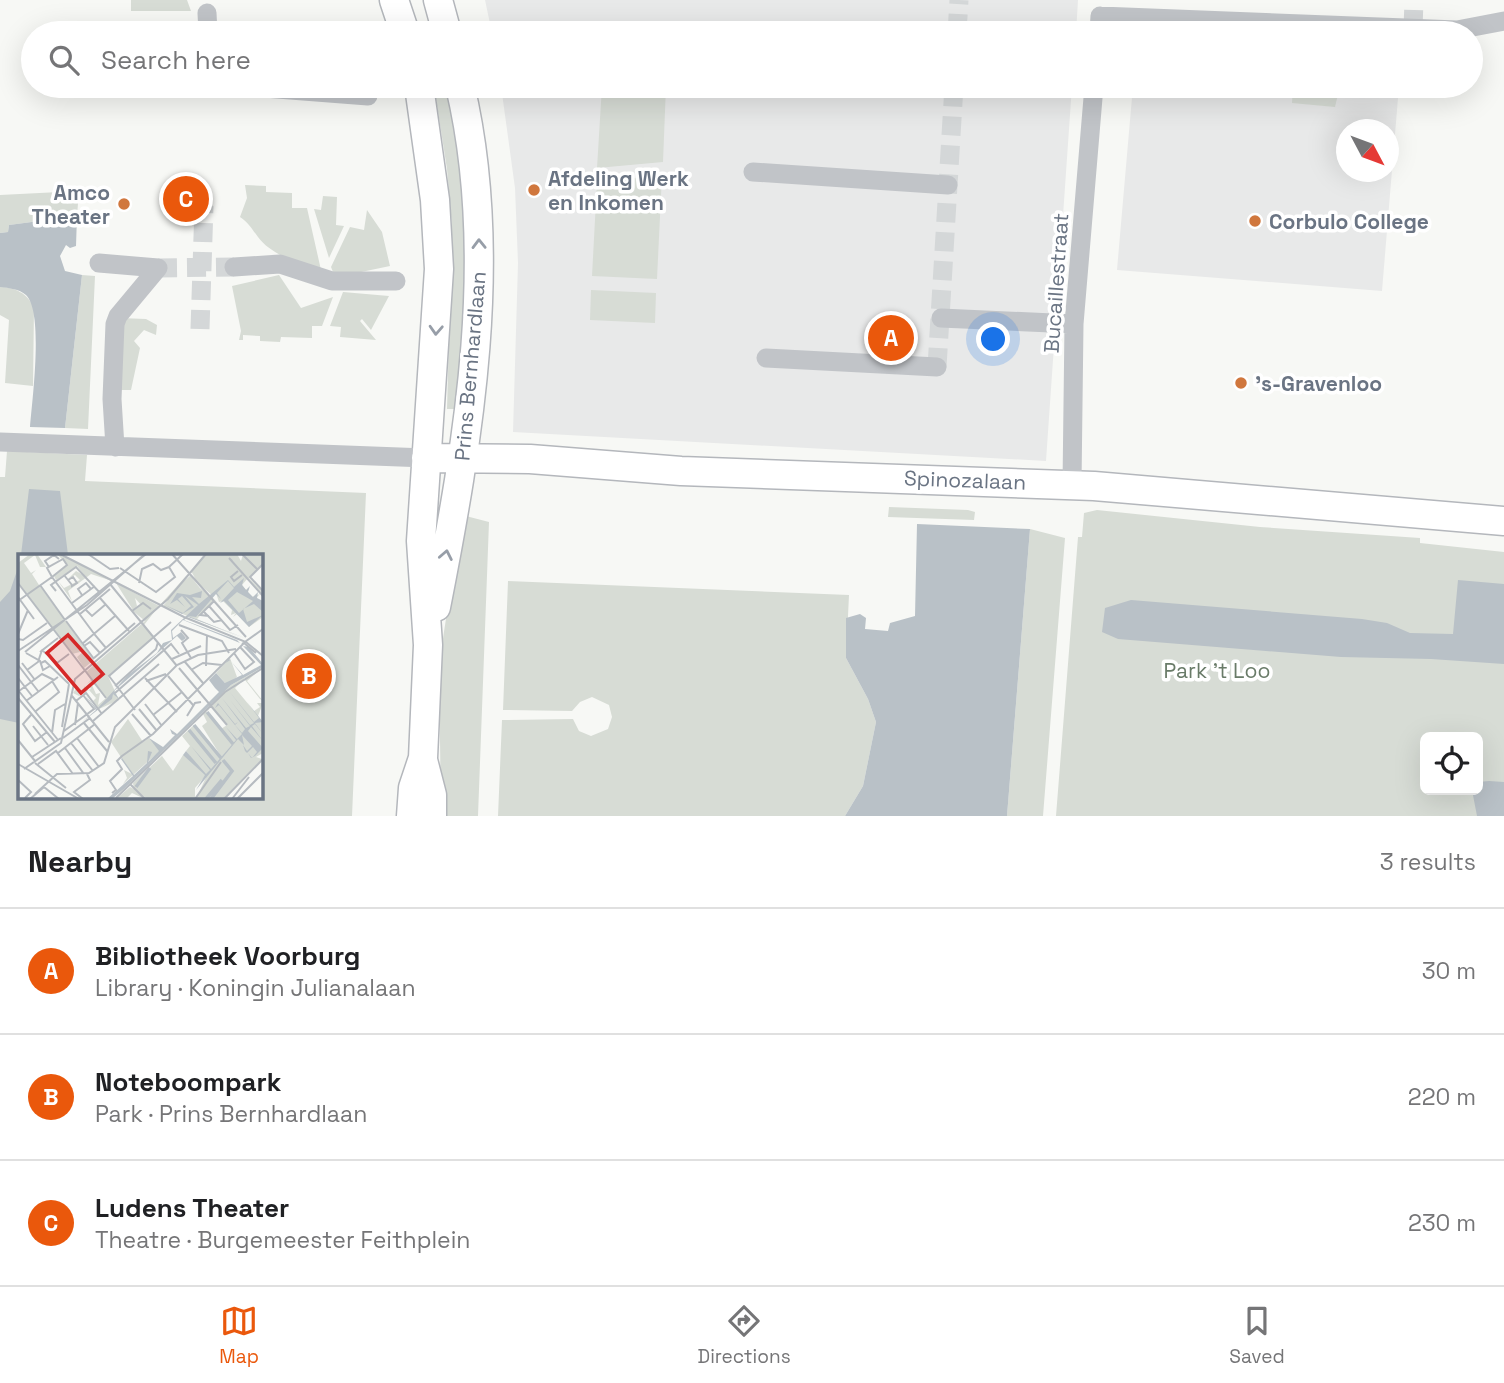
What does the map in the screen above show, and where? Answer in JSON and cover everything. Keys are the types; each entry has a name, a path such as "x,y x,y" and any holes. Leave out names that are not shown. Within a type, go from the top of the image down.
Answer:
{"main road":[{"path":"394,0 401,21"},
{"path":"438,0 444,21"},
{"name":"Prins Bernhardlaan","path":"411,816 413,788 423,758 428,645 421,541 439,268 435,200 421,98"},
{"name":"Prins Bernhardlaan","path":"428,645 463,459 480,244 469,124 463,98"},
{"name":"Spinozalaan","path":"426,458 530,460 681,471 1072,484 1504,521"},
{"name":"Prins Bernhardlaan","path":"423,758 432,795 432,816"}],"street":[{"path":"207,13 207,21"},
{"path":"1096,16 1225,21"},
{"path":"1483,25 1504,21"},
{"name":"Bucaillestraat","path":"1072,484 1074,324 1093,98"},
{"path":"753,172 947,185"},
{"path":"99,263 158,268 118,316 115,324 112,399 115,447"},
{"path":"234,267 280,264 332,281 396,281"},
{"path":"941,318 1074,324"},
{"path":"766,358 937,367"},
{"path":"0,442 426,458"}],"shaded area":[{"path":"485,0 1078,0 1077,21 489,21"},
{"path":"503,98 1071,98 1046,461 513,432 518,263 515,188"},
{"name":"Corbulo College","path":"1132,98 1398,98 1396,119 1336,119 1336,182 1391,182 1382,291 1117,270"},
{"path":"77,216 76,246 70,248 66,245 60,256 65,271 82,275 65,428 30,427 36,358 34,319 26,295 17,290 0,287 0,233 8,232 9,225"},
{"path":"29,489 60,491 68,554 21,554"},
{"path":"917,524 1030,529 1007,816 845,816 863,786 876,722 868,699 846,658 846,618 860,614 866,618 865,629 888,631 890,623 915,616"},
{"path":"18,568 18,723 0,719 0,602 10,591"},
{"path":"1458,580 1504,584 1504,664 1341,657 1118,639 1102,632 1105,608 1131,600 1362,619 1387,623 1410,633 1453,634"},
{"path":"1483,782 1504,782 1504,816 1477,816 1473,795 1483,795"}],"green space":[{"path":"131,0 187,0 191,11 131,11"},
{"path":"436,98 450,98 463,184 467,274 461,409 447,409 452,226 447,169"},
{"path":"601,98 666,98 663,162 597,168"},
{"path":"1292,98 1337,98 1335,107 1292,103"},
{"path":"662,175 657,279 592,276 597,182"},
{"path":"245,185 266,186 266,192 292,193 292,208 307,208 321,270 287,258 264,244 240,217 247,198"},
{"path":"79,191 77,216 9,225 8,232 0,233 0,195"},
{"path":"323,196 337,197 336,225 344,226 329,258 314,209 321,210"},
{"path":"367,210 382,232 390,266 342,276 333,272 331,267 350,227 364,230"},
{"path":"82,275 95,276 88,429 65,428"},
{"path":"279,275 301,308 333,297 322,326 312,326 312,338 281,337 280,342 260,341 260,336 243,335 243,340 239,340 241,331 232,286"},
{"path":"0,287 20,292 34,307 33,386 5,383 9,320 0,315"},
{"path":"591,290 656,293 655,323 590,320"},
{"path":"343,292 389,296 371,330 362,319 360,321 376,340 340,337 341,327 330,326"},
{"path":"120,318 146,319 157,325 156,335 144,330 134,341 140,348 131,390 117,390"},
{"path":"7,451 87,455 85,481 366,493 352,816 0,816 0,477 5,477"},
{"path":"889,507 975,512 974,520 888,517"},
{"name":"Park 't Loo","path":"1097,510 1260,527 1420,538 1420,543 1504,552 1504,816 1056,816 1078,537 1082,537 1084,513"},
{"path":"462,515 489,522 478,816 441,816 439,664"},
{"path":"1030,529 1065,538 1043,816 1007,816"},
{"path":"508,581 849,595 846,658 868,699 876,722 863,786 845,816 498,816 502,720 573,719 579,731 591,736 608,729 612,717 609,705 592,697 580,702 572,711 503,710"}],"tunnel":[{"path":"958,21 959,0"},
{"path":"1413,21 1414,0"},
{"path":"937,367 953,98"},
{"path":"200,329 204,206"},
{"path":"158,268 234,267"}],"place":[{"name":"Afdeling Werk en Inkomen","path":"534,190"},
{"name":"Ludens Theater","path":"186,199"},
{"name":"Amco Theater","path":"124,204"},
{"name":"Corbulo College","path":"1255,221"},
{"name":"Bibliotheek Voorburg","path":"891,338"},
{"name":"'s-Gravenloo","path":"1241,383"},
{"name":"Noteboompark","path":"309,676"}]}
